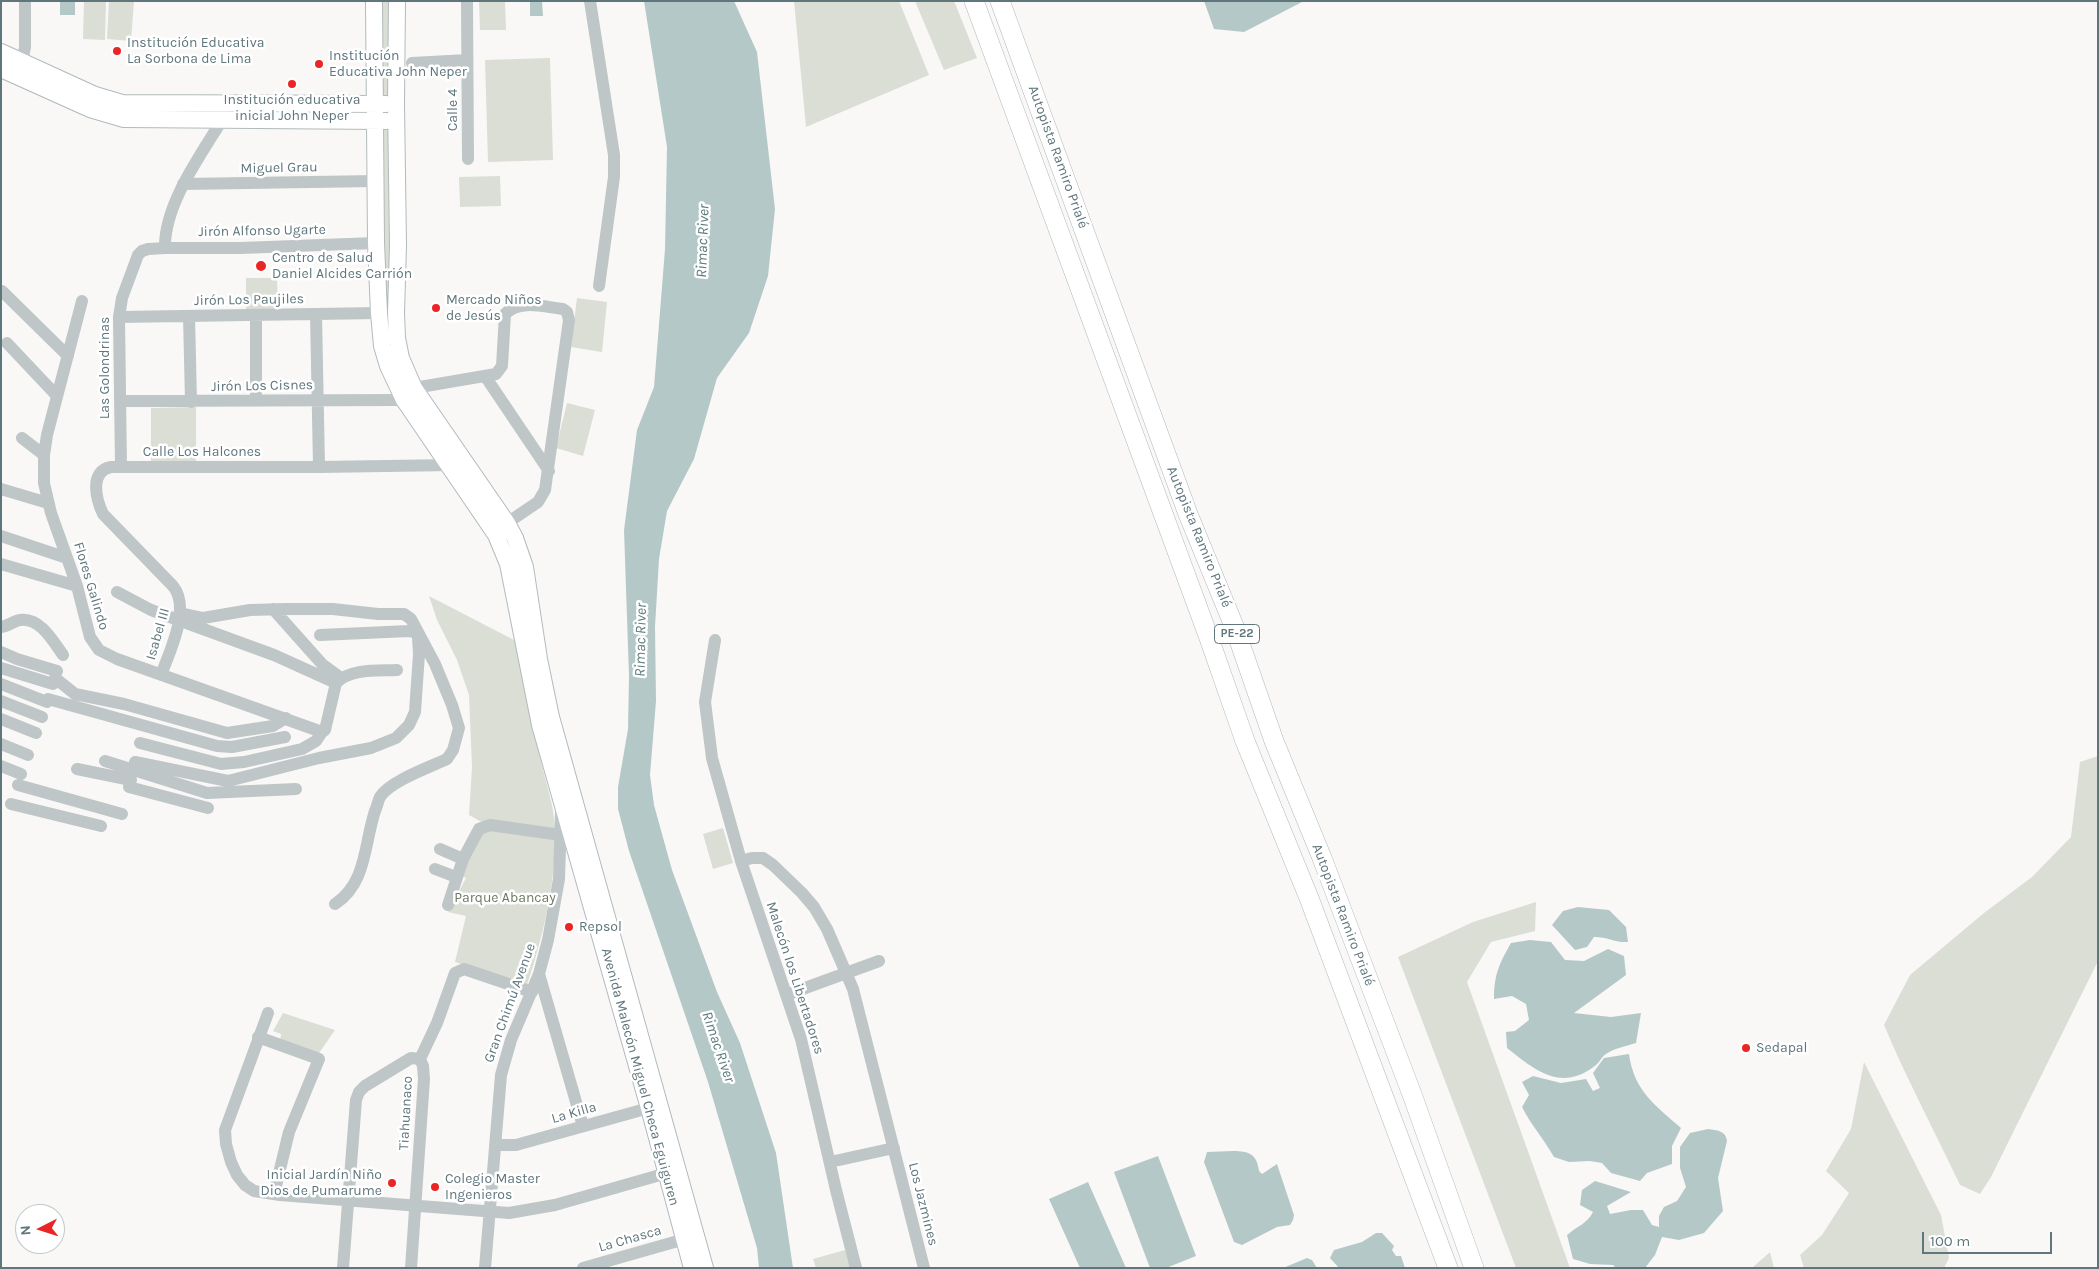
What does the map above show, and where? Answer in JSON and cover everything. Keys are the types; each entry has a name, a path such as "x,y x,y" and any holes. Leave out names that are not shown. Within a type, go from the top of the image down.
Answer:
{"highway":[{"name":"Autopista Ramiro Prialé","path":"974,1 1206,629 1244,741 1309,898 1448,1268"},
{"name":"Autopista Ramiro Prialé","path":"1000,1 1188,514 1234,626 1274,741 1322,858 1413,1097 1474,1268"}],"main road":[{"name":"Avenida Malecón Miguel Checa Eguiguren","path":"374,1 376,243 378,313 382,346 388,366 459,465 507,523 526,567 538,659 560,749 655,1106 667,1174 692,1268"},
{"name":"Avenida Malecón Miguel Checa Eguiguren","path":"396,1 398,245 396,313 397,338 409,394"},
{"path":"1,52 20,69"},
{"path":"1,69 20,69 122,103 224,112 375,113 396,121"},
{"path":"375,113 396,104"},
{"name":"Avenida Malecón Miguel Checa Eguiguren","path":"459,465 496,535 508,564 540,725 705,1268"}],"street":[{"path":"20,69 25,47 25,1"},
{"name":"Calle 4","path":"467,1 468,159"},
{"path":"590,1 614,162 614,178 599,286"},
{"path":"412,63 467,60"},
{"path":"165,248 165,235 183,184 224,112"},
{"name":"Miguel Grau","path":"183,184 376,181"},
{"name":"Jirón Alfonso Ugarte","path":"148,249 376,243"},
{"name":"Las Golondrinas","path":"121,467 119,317 122,298 138,256 142,251 148,249"},
{"path":"2,291 68,356"},
{"name":"Flores Galindo","path":"82,301 44,455 44,483 48,503 77,586 90,637 99,650 117,659 286,718 320,732"},
{"path":"507,523 542,497 549,470 569,320 568,312 564,308 522,304 512,307 505,314 502,366 496,374 485,376 549,470"},
{"name":"Jirón Los Paujiles","path":"119,317 378,313"},
{"path":"316,314 318,467"},
{"path":"256,315 256,400"},
{"path":"189,316 191,402"},
{"path":"7,343 58,396"},
{"name":"Jirón Los Cisnes","path":"120,401 317,400 409,394 485,376"},
{"path":"22,438 44,455"},
{"name":"Calle Los Halcones","path":"180,612 173,586 107,519 100,508 97,477 107,467 459,465"},
{"path":"1,489 48,503"},
{"path":"1,536 67,558"},
{"path":"1,564 77,586"},
{"path":"117,592 143,607 180,612 203,618 250,610 333,609 378,614 404,614 411,619 435,664 452,705 459,728 457,736 453,750 447,759 389,787 380,797 368,836 362,870 353,887 335,904"},
{"path":"273,609 339,681"},
{"path":"180,612 274,655 339,681"},
{"name":"Isabel III","path":"161,675 180,612"},
{"path":"1,627 18,620 26,620 38,624 63,655"},
{"path":"320,635 408,631 417,633"},
{"path":"135,762 228,781 333,755 371,748 396,738 409,725 415,712 419,654 417,633"},
{"name":"Malecón los Libertadores","path":"716,640 705,702 712,758 741,862 802,1039 856,1268"},
{"path":"1,652 55,678 75,694 124,704 226,733 273,726 286,718"},
{"path":"1,668 55,678"},
{"path":"140,743 221,764 244,762 302,749 316,741 320,732 325,730 339,681 357,672 398,670"},
{"path":"1,684 47,701 217,746 232,747 285,737"},
{"path":"1,701 42,717"},
{"path":"1,719 36,732"},
{"path":"1,744 28,755"},
{"name":"Gran Chimú Avenue","path":"486,1268 499,1093 505,1056 539,974 555,910 559,879 561,835 560,749"},
{"path":"105,761 207,793 296,789"},
{"path":"1,766 20,779 122,814"},
{"path":"77,769 130,783 208,808"},
{"path":"10,804 101,826"},
{"path":"448,905 463,859 479,829 487,826 561,835"},
{"path":"440,849 463,859"},
{"name":"Los Jazmines","path":"741,862 752,858 762,858 773,865 802,893 814,907 828,929 853,989 924,1268"},
{"path":"435,869 456,878"},
{"path":"786,995 879,961"},
{"name":"Tiahuanaco","path":"411,1268 424,1078 420,1059 437,1023 455,973 458,970 464,969 532,992"},
{"path":"539,974 583,1126"},
{"path":"268,1012 225,1130 226,1144 237,1176 245,1185 254,1190 274,1194 348,1201 509,1213 538,1209 667,1174"},
{"path":"258,1037 319,1059 289,1132 274,1194"},
{"path":"343,1268 356,1100 359,1092 411,1058 420,1059"},
{"name":"La Killa","path":"495,1145 516,1145 655,1106"},
{"path":"830,1162 894,1148"},
{"name":"La Chasca","path":"583,1268 619,1263 684,1239"}],"green space":[{"path":"84,1 106,1 105,40 83,39"},
{"path":"109,1 134,1 131,41 107,39"},
{"path":"378,1 392,1 390,94 385,97 381,95"},
{"path":"479,1 505,1 506,30 480,30"},
{"path":"794,1 899,1 929,75 806,127"},
{"path":"915,1 954,1 977,58 944,70"},
{"path":"550,58 553,160 488,162 485,60"},
{"path":"384,125 393,130 388,354 379,128"},
{"path":"500,176 501,206 460,207 459,177"},
{"path":"246,278 277,278 278,309 246,309"},
{"path":"577,298 607,302 602,352 571,347"},
{"path":"567,403 595,410 583,456 556,448"},
{"path":"196,407 196,463 151,464 151,408"},
{"name":"Parque Abancay","path":"429,596 516,641 533,728 555,822 555,851 551,890 538,948 527,985 455,962 466,916 448,912 466,878 461,876 485,824 469,815 472,767 469,695 457,660 437,620"},
{"path":"2098,756 2098,961 1991,1177 1980,1194 1960,1185 1884,1025 1910,975 1984,913 2032,877 2071,837 2080,762"},
{"path":"723,828 733,863 713,869 703,834"},
{"path":"1536,902 1535,931 1491,942 1467,982 1570,1268 1516,1268 1398,957 1473,922"},
{"path":"283,1013 335,1030 317,1056 280,1043 281,1034 273,1031"},
{"path":"1864,1062 1941,1215 1949,1258 1944,1268 1804,1268 1800,1255 1822,1235 1849,1193 1826,1171 1851,1129"},
{"path":"845,1250 851,1268 816,1268 813,1259"},
{"path":"1770,1252 1774,1268 1752,1268"}],"water":[{"path":"60,1 75,1 75,15 60,15"},
{"path":"530,1 542,1 543,16 530,16"},
{"name":"Rimac River","path":"644,1 734,1 757,52 775,209 768,276 749,333 717,378 694,459 667,511 659,559 655,627 656,701 650,775 654,805 672,870 717,992 740,1043 776,1153 793,1268 759,1268 757,1248 708,1082 629,851 618,809 618,787 628,729 629,676 624,530 637,430 654,387 665,249 667,147"},
{"path":"1204,1 1304,1 1244,32 1214,29"},
{"path":"1578,907 1609,910 1626,927 1628,942 1594,937 1587,947 1575,950 1552,925 1563,911"},
{"path":"1530,940 1551,942 1565,960 1584,961 1608,949 1624,956 1626,975 1574,1013 1611,1017 1641,1013 1636,1043 1609,1052 1596,1065 1583,1073 1560,1078 1538,1070 1507,1048 1506,1032 1515,1031 1529,1020 1526,1004 1512,996 1494,999 1496,976 1511,943"},
{"path":"1629,1054 1641,1088 1654,1104 1681,1128 1672,1146 1672,1164 1647,1173 1640,1181 1611,1173 1602,1163 1590,1161 1569,1162 1554,1157 1522,1107 1529,1095 1522,1082 1533,1076 1561,1083 1586,1079 1593,1091 1600,1088 1593,1073 1604,1058"},
{"path":"1708,1129 1723,1133 1727,1141 1718,1178 1723,1211 1704,1233 1679,1240 1662,1237 1655,1255 1645,1268 1616,1268 1613,1265 1590,1264 1573,1259 1567,1235 1585,1222 1593,1212 1580,1205 1582,1190 1595,1181 1631,1192 1607,1206 1610,1214 1643,1210 1652,1225 1659,1227 1659,1216 1664,1207 1677,1201 1686,1187 1680,1168 1680,1147 1690,1133"},
{"path":"1233,1151 1248,1153 1254,1157 1262,1174 1277,1164 1294,1215 1290,1225 1277,1227 1242,1245 1234,1242 1204,1162 1207,1152"},
{"path":"1158,1156 1196,1256 1166,1268 1150,1268 1114,1172"},
{"path":"1088,1182 1126,1268 1080,1268 1049,1199"},
{"path":"1376,1233 1382,1233 1394,1246 1392,1250 1396,1256 1401,1256 1405,1268 1339,1268 1330,1258 1334,1250 1362,1242"},
{"path":"1307,1258 1312,1260 1317,1268 1283,1268"}],"place":[{"name":"Institución Educativa La Sorbona de Lima","path":"117,51"},
{"name":"Institución Educativa John Neper","path":"319,64"},
{"name":"Institución educativa inicial John Neper","path":"292,84"},
{"name":"Centro de Salud Daniel Alcides Carrión","path":"261,266"},
{"name":"Mercado Niños de Jesús","path":"436,308"},
{"name":"Repsol","path":"569,927"},
{"name":"Sedapal","path":"1746,1048"},
{"name":"Inicial Jardín Niño Dios de Pumarume","path":"392,1183"},
{"name":"Colegio Master Ingenieros","path":"435,1187"}]}
